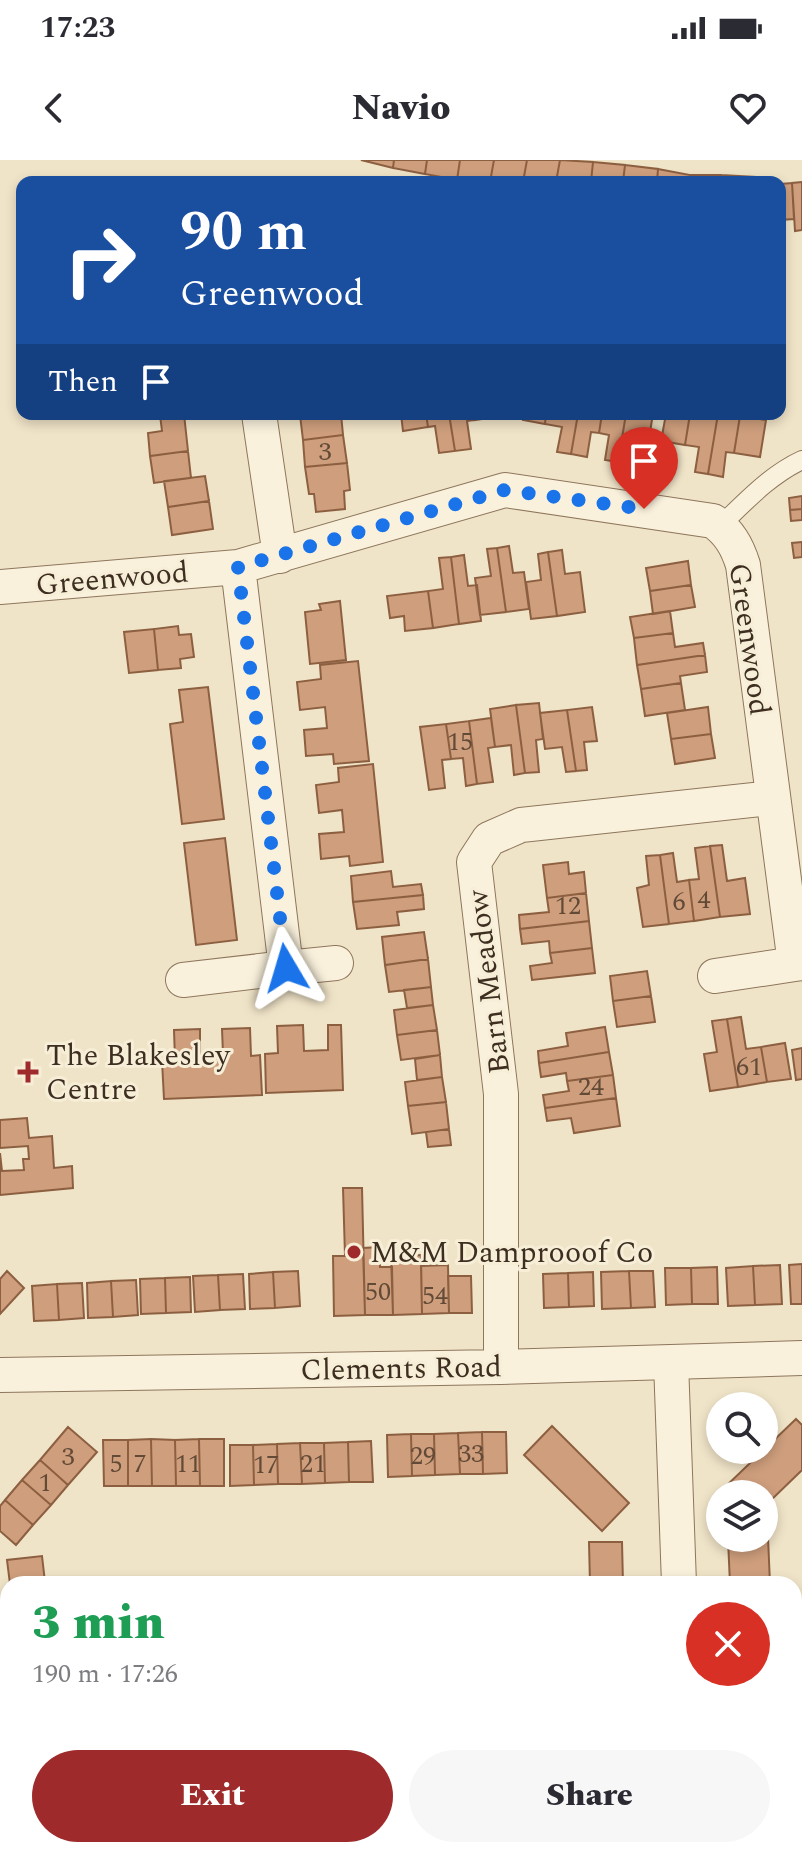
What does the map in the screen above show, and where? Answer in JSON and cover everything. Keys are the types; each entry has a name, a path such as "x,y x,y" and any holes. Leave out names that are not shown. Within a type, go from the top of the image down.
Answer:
{"street":[{"path":"260,420 280,556"},
{"name":"Greenwood","path":"0,587 238,567 479,495 505,490 700,517 720,526 738,549 743,565 771,798 798,963 715,976"},
{"path":"238,567 286,968"},
{"name":"Barn Meadow","path":"501,1367 501,1094 474,862 489,839 521,825 771,798"},
{"path":"183,980 336,963"},
{"name":"Clements Road","path":"0,1375 501,1367 802,1358"},
{"path":"671,1362 679,1576"}],"lane":[{"path":"720,526 764,484 802,460"}],"building":[{"path":"361,160 394,160 393,168"},
{"path":"394,160 427,160 425,174 393,168"},
{"path":"427,160 460,160 458,176 425,174"},
{"path":"460,160 494,160 491,176 458,176"},
{"path":"494,160 527,160 524,176 491,176"},
{"path":"527,160 560,160 557,176 524,176"},
{"path":"560,160 593,162 592,176 557,176"},
{"path":"593,162 625,165 624,176 592,176"},
{"path":"625,165 658,169 657,176 624,176"},
{"path":"658,169 690,175 690,176 657,176"},
{"path":"802,182 802,230 795,231 792,183"},
{"path":"792,183 794,219 786,220 786,184"},
{"path":"161,420 185,420 188,451 150,456 148,433 162,431"},
{"path":"301,420 342,420 343,435 303,440"},
{"path":"402,420 427,420 428,427 403,431"},
{"path":"427,420 450,420 455,451 439,453 435,426 428,427"},
{"path":"450,420 475,420 467,421 471,449 455,451"},
{"path":"523,420 545,420 545,424"},
{"path":"545,420 577,420 571,454 557,452 562,427 545,424"},
{"path":"577,420 601,420 599,433 591,432 587,457 571,454"},
{"path":"601,420 625,420 618,462 605,460 609,435 599,433"},
{"path":"625,420 652,420 649,438 637,436 632,464 618,462"},
{"path":"665,420 689,420 685,445 661,441"},
{"path":"689,420 717,420 708,474 695,472 699,447 685,445"},
{"path":"717,420 739,420 734,453 726,452 723,477 708,474"},
{"path":"739,420 766,420 760,457 734,453"},
{"path":"343,435 347,463 305,467 303,440"},
{"path":"188,451 191,478 154,483 150,456"},
{"path":"347,463 350,490 344,491 345,509 316,512 314,494 309,494 305,467"},
{"path":"205,476 209,501 168,507 164,481"},
{"path":"802,496 802,509 790,510 789,498"},
{"path":"209,501 213,529 172,535 168,507"},
{"path":"802,509 802,520 791,521 790,510"},
{"path":"802,542 802,557 794,558 792,543"},
{"path":"509,546 513,573 524,572 529,609 506,612 497,548"},
{"path":"497,548 506,612 480,615 475,578 491,576 487,549"},
{"path":"562,550 565,574 580,572 585,612 557,616 548,552"},
{"path":"548,552 557,616 531,619 526,582 541,580 538,554"},
{"path":"464,555 468,586 477,585 481,621 459,624 451,557"},
{"path":"451,557 459,624 433,628 428,591 443,589 439,558"},
{"path":"688,561 691,585 650,591 646,568"},
{"path":"691,585 695,607 653,614 650,591"},
{"path":"428,591 433,628 405,631 404,616 390,618 387,596"},
{"path":"340,601 346,660 310,664 305,612 321,610 319,604"},
{"path":"670,611 673,633 634,638 630,617"},
{"path":"178,626 179,635 191,634 194,657 180,659 181,668 158,670 154,629"},
{"path":"154,629 158,670 129,673 124,632"},
{"path":"673,633 675,647 703,643 705,655 637,665 634,638"},
{"path":"705,655 707,672 680,676 681,683 641,689 637,665"},
{"path":"358,661 369,761 334,764 333,754 306,756 304,730 327,728 325,707 300,710 297,682 321,679 320,665"},
{"path":"681,683 685,710 645,716 641,689"},
{"path":"208,687 224,819 182,824 170,724 183,722 179,690"},
{"path":"539,703 543,739 536,740 539,772 525,773 516,705"},
{"path":"516,705 525,773 514,775 511,745 495,747 490,709"},
{"path":"592,707 597,741 584,742 587,770 576,771 567,710"},
{"path":"708,707 711,734 671,739 667,713"},
{"path":"567,710 576,771 566,772 562,747 545,749 540,713"},
{"path":"491,718 495,747 488,748 493,782 477,784 469,721"},
{"path":"469,721 477,784 466,786 463,758 451,759 446,724"},
{"path":"446,724 451,759 442,760 445,788 429,790 420,727"},
{"path":"711,734 715,758 675,764 671,739"},
{"path":"373,764 383,862 350,866 349,856 321,859 319,834 344,832 342,810 319,813 316,785 339,782 338,768"},
{"path":"225,838 237,940 196,945 184,843"},
{"path":"722,845 727,881 745,878 750,914 720,917 710,846"},
{"path":"710,846 720,917 694,921 689,880 699,879 695,848"},
{"path":"673,853 677,882 689,880 694,921 669,924 660,855"},
{"path":"660,855 669,924 643,927 637,888 649,885 646,856"},
{"path":"568,862 569,874 584,872 586,893 547,898 543,865"},
{"path":"391,871 393,887 421,884 423,895 353,902 351,876"},
{"path":"586,893 589,921 520,929 519,915 549,912 547,898"},
{"path":"423,895 424,909 397,912 399,925 357,929 353,902"},
{"path":"589,921 592,948 550,953 549,941 522,944 520,929"},
{"path":"424,932 428,959 385,965 382,937"},
{"path":"592,948 595,973 532,980 530,966 552,963 550,953"},
{"path":"428,959 431,987 389,992 385,965"},
{"path":"647,971 651,996 613,1001 610,976"},
{"path":"431,987 433,1005 407,1008 404,990"},
{"path":"651,996 655,1022 617,1027 613,1001"},
{"path":"433,1005 437,1030 397,1035 394,1010"},
{"path":"741,1017 746,1049 761,1047 767,1082 738,1087 727,1019"},
{"path":"727,1019 738,1087 710,1091 704,1054 717,1052 712,1021"},
{"path":"303,1025 304,1051 328,1050 328,1025 341,1025 343,1090 266,1093 265,1054 278,1053 277,1026"},
{"path":"605,1027 609,1052 539,1063 538,1051 568,1046 566,1033"},
{"path":"250,1028 251,1056 260,1055 262,1095 164,1099 162,1061 175,1060 174,1030 200,1029 200,1055 223,1054 222,1029"},
{"path":"437,1030 440,1055 401,1060 397,1035"},
{"path":"785,1043 791,1079 767,1082 761,1047"},
{"path":"802,1048 802,1079 796,1080 792,1050"},
{"path":"609,1052 613,1075 567,1081 566,1073 541,1077 539,1063"},
{"path":"440,1055 442,1077 417,1080 415,1059"},
{"path":"613,1075 616,1098 545,1108 543,1095 569,1091 567,1081"},
{"path":"442,1077 446,1102 408,1106 405,1082"},
{"path":"616,1098 620,1126 574,1133 571,1118 547,1121 545,1108"},
{"path":"446,1102 449,1129 412,1134 408,1106"},
{"path":"27,1118 29,1138 52,1136 54,1168 72,1166 73,1188 0,1195 0,1153 2,1171 24,1170 23,1159 29,1159 28,1146 0,1148 0,1120"},
{"path":"449,1129 451,1145 428,1147 426,1132"},
{"name":"M&M Damprooof Co","path":"343,1188 362,1188 365,1315 334,1316 333,1256 345,1256"},
{"path":"380,1247 380,1267 392,1267 393,1315 365,1315 363,1248"},
{"path":"421,1255 422,1314 393,1315 391,1256"},
{"path":"802,1264 802,1304 791,1304 789,1265"},
{"path":"448,1265 449,1313 422,1314 421,1266"},
{"path":"780,1265 782,1304 755,1305 753,1266"},
{"path":"753,1266 755,1305 728,1306 726,1268"},
{"path":"717,1267 718,1304 692,1304 691,1268"},
{"path":"665,1268 691,1268 692,1304 666,1305"},
{"path":"7,1271 24,1288 0,1314 0,1279"},
{"path":"298,1271 300,1306 275,1308 273,1272"},
{"path":"629,1271 631,1308 602,1309 601,1272"},
{"path":"629,1271 653,1271 655,1307 631,1308"},
{"path":"273,1272 275,1308 250,1309 249,1274"},
{"path":"593,1272 594,1306 569,1307 568,1273"},
{"path":"568,1273 569,1307 544,1308 543,1274"},
{"path":"243,1274 245,1309 220,1310 218,1275"},
{"path":"218,1275 220,1310 195,1312 193,1276"},
{"path":"448,1276 471,1276 472,1313 449,1313"},
{"path":"190,1277 191,1312 166,1313 165,1278"},
{"path":"165,1278 166,1313 141,1314 140,1279"},
{"path":"136,1280 138,1315 113,1317 111,1281"},
{"path":"111,1281 113,1317 88,1318 87,1283"},
{"path":"82,1283 84,1318 59,1320 57,1284"},
{"path":"57,1284 59,1320 34,1321 32,1286"},
{"path":"796,1419 802,1425 802,1470 778,1493 778,1480 732,1480 749,1464 778,1464 778,1436"},
{"path":"552,1426 629,1503 602,1531 524,1455"},
{"path":"68,1427 97,1452 68,1485 40,1460"},
{"path":"482,1432 483,1474 460,1474 458,1433"},
{"path":"482,1432 506,1432 507,1473 483,1474"},
{"path":"458,1433 460,1474 435,1475 434,1434"},
{"path":"411,1434 412,1476 388,1477 387,1435"},
{"path":"411,1434 434,1434 435,1475 412,1476"},
{"path":"151,1439 152,1486 128,1486 128,1440"},
{"path":"151,1439 175,1440 176,1486 152,1486"},
{"path":"199,1439 200,1486 176,1486 175,1440"},
{"path":"199,1439 224,1439 224,1486 200,1486"},
{"path":"103,1440 128,1440 128,1486 104,1486"},
{"path":"371,1441 373,1482 349,1482 348,1442"},
{"path":"348,1442 349,1482 325,1483 324,1443"},
{"path":"300,1443 302,1484 278,1484 277,1444"},
{"path":"300,1443 324,1443 325,1483 302,1484"},
{"path":"277,1444 278,1484 254,1485 253,1445"},
{"path":"230,1445 253,1445 254,1485 230,1486"},
{"path":"40,1460 68,1485 51,1505 22,1480"},
{"path":"22,1480 51,1505 33,1525 5,1500"},
{"path":"5,1500 33,1525 16,1545 0,1531 0,1506"},
{"path":"589,1542 622,1542 623,1576 590,1576"},
{"path":"729,1552 769,1552 770,1576 730,1576"},
{"path":"42,1556 44,1576 9,1576 7,1560"}],"place":[{"name":"The Blakesley Centre","path":"28,1072"},
{"name":"M&M Damprooof Co","path":"354,1252"}],"route":[{"path":"286,968 238,567 479,495 505,490 644,509"}]}
